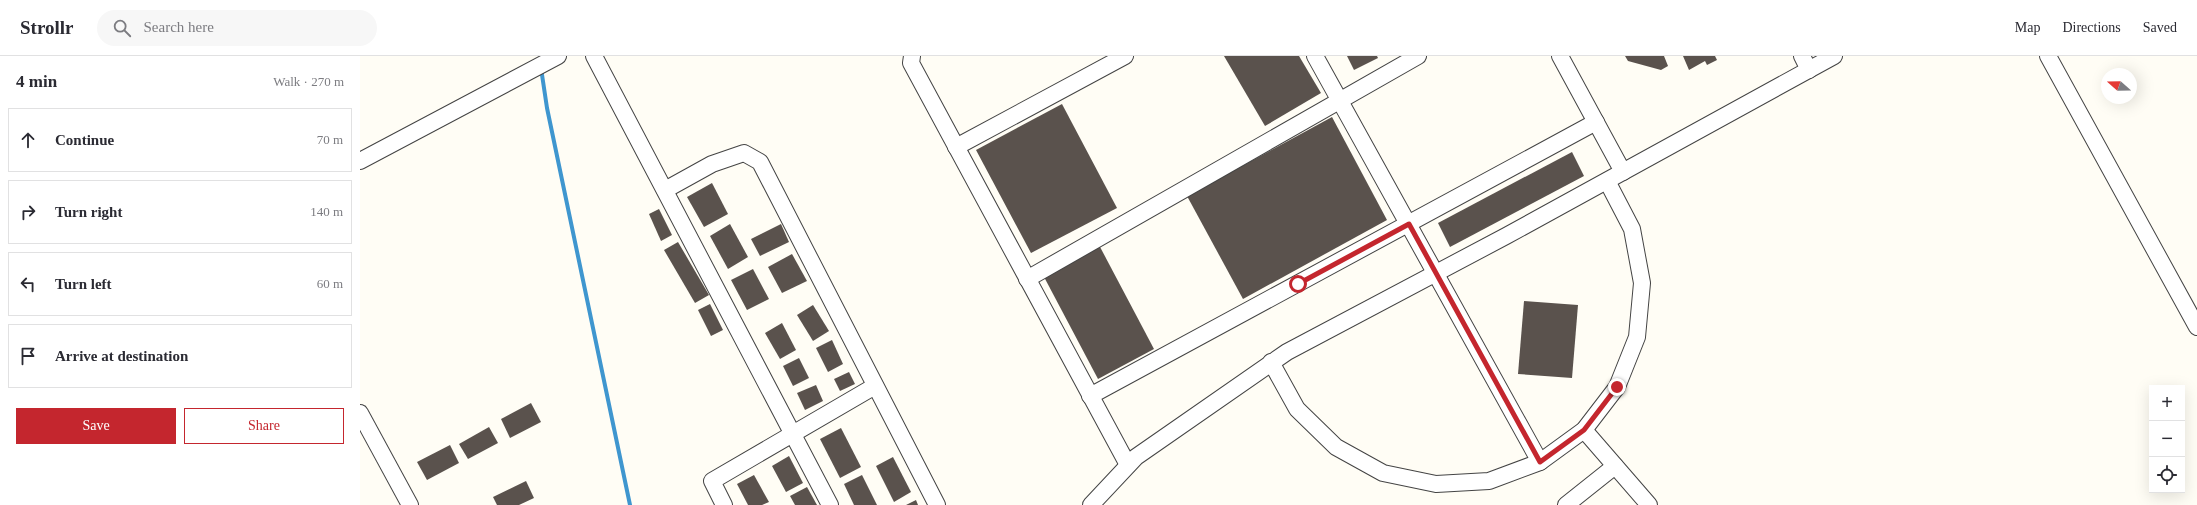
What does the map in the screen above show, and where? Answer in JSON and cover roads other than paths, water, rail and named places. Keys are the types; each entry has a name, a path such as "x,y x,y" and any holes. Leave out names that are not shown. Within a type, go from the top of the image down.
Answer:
{"street":[{"path":"360,161 528,64 558,56"},
{"path":"594,56 830,505"},
{"path":"912,56 911,63 1128,465"},
{"path":"956,147 1125,56"},
{"path":"1315,56 1540,462"},
{"path":"1027,279 1418,56"},
{"path":"1560,56 1623,172"},
{"path":"1091,505 1136,457 1271,362 1607,181 1805,63 1834,56"},
{"path":"2048,56 2197,327"},
{"path":"1090,396 1596,122"},
{"path":"665,190 712,164 744,153 760,162 937,505"},
{"path":"1271,362 1297,409 1303,415 1336,447 1383,473 1436,484 1489,481 1540,462 1584,430 1617,387 1637,337 1642,283 1632,229 1607,181"},
{"path":"724,505 712,481 875,386"},
{"path":"360,413 410,505"},
{"path":"1584,430 1649,505"},
{"path":"1569,504 1615,466"}],"waterway":[{"path":"541,68 547,108 630,505"}]}
